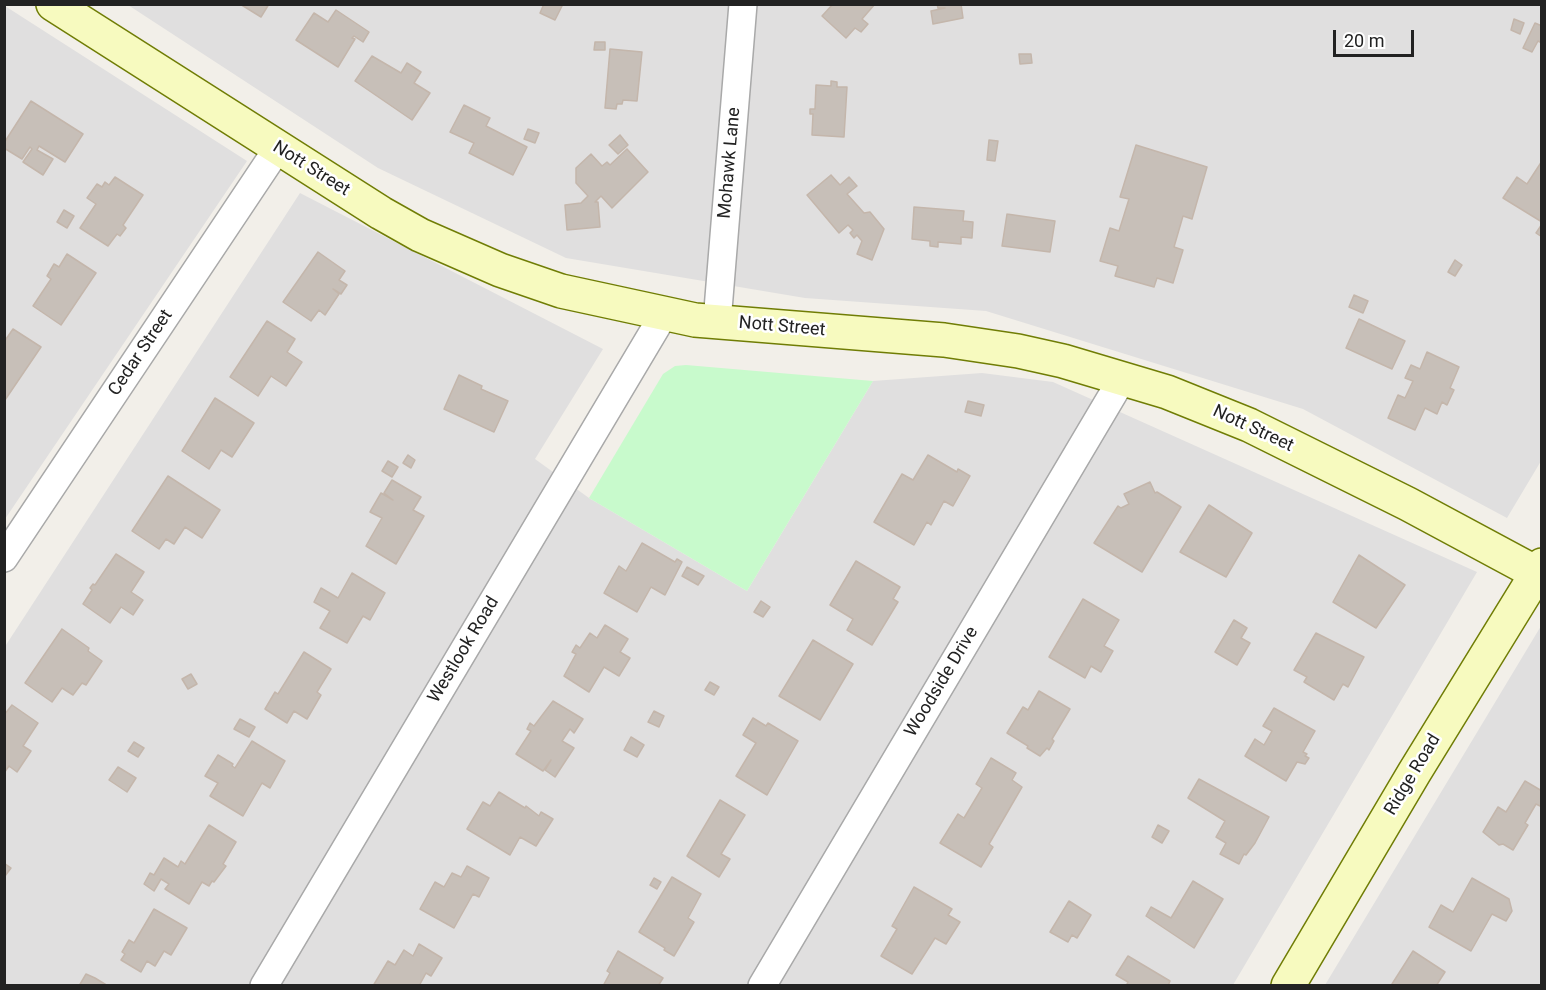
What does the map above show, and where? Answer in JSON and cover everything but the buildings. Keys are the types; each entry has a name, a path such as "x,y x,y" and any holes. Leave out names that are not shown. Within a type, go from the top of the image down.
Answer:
{"street":[{"name":"Nott Street","path":"53,4 381,213 454,252 525,280 561,291 664,314 717,322 893,335 969,344 1041,356 1122,379 1190,400 1249,425 1540,571"},
{"name":"Mohawk Lane","path":"717,322 743,4"},
{"name":"Cedar Street","path":"4,558 278,148"},
{"name":"Westlook Road","path":"264,986 664,314"},
{"name":"Woodside Drive","path":"762,986 1122,379"},
{"name":"Ridge Road","path":"1287,986 1408,783 1540,571"}],"shaded area":[{"path":"128,5 1541,5 1541,461 1507,518 1303,409 986,311 805,298 566,258 378,168"},
{"path":"5,6 247,161 5,519"},
{"path":"300,193 603,349 535,459 589,498 747,591 873,381 982,373 1053,382 1477,572 1233,985 5,985 4,648"},
{"path":"1541,626 1541,985 1325,985"}],"green space":[{"path":"686,365 873,381 747,591 589,498 663,374 675,366"}]}
